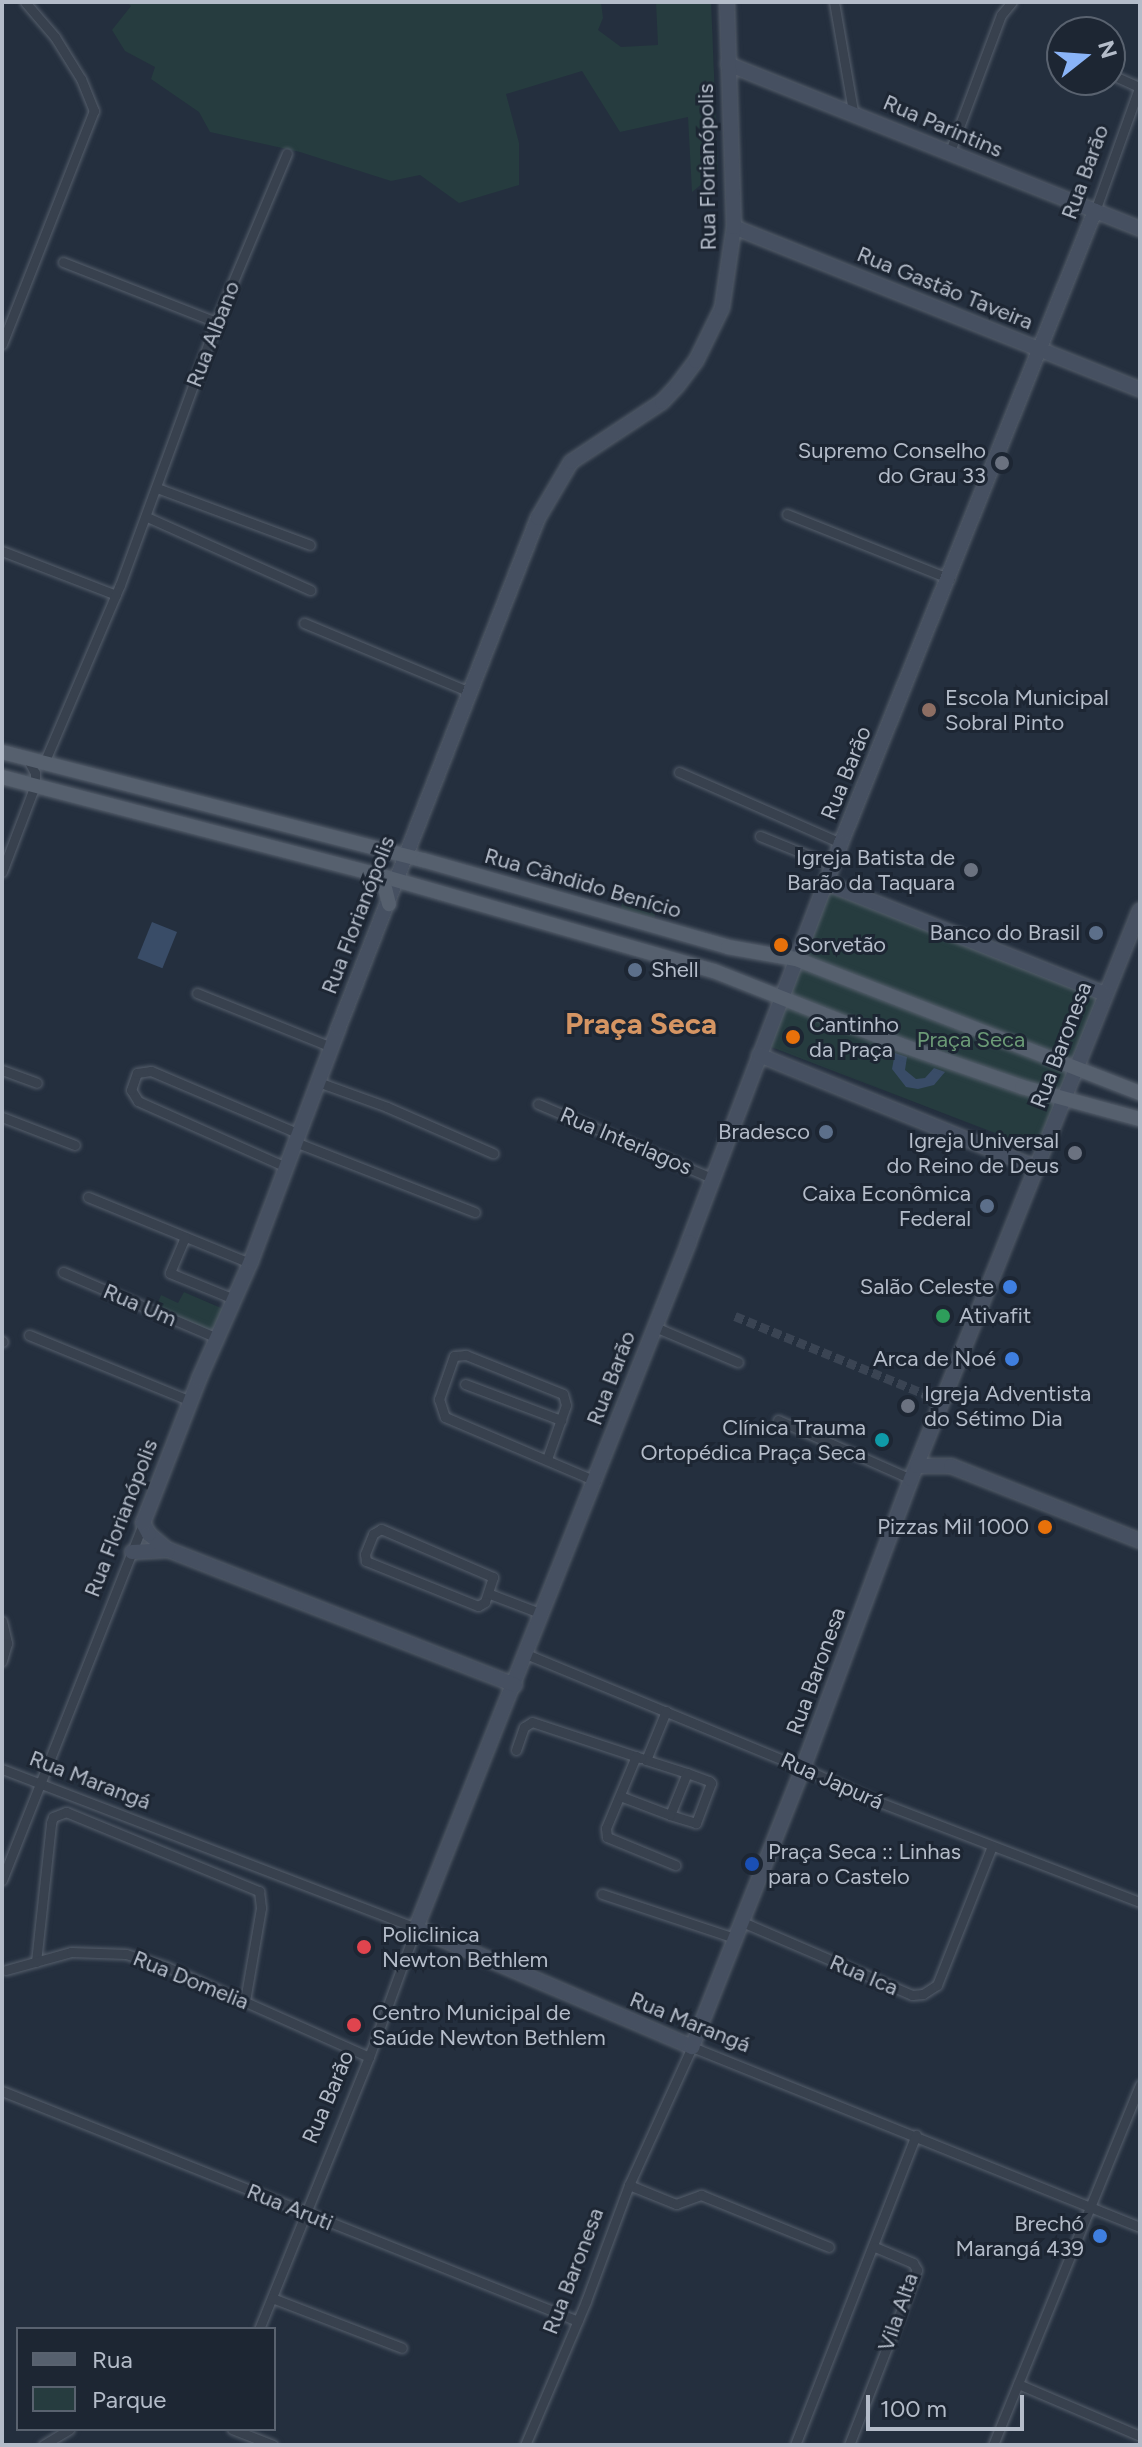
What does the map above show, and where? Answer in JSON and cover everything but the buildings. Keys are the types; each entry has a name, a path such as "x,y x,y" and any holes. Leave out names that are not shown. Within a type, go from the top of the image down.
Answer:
{"main road":[{"name":"Rua Cândido Benício","path":"2,752 235,815 406,856 728,947 796,959 1140,1093"},
{"path":"2,777 397,880 714,971 901,1045 1063,1100 1140,1119"},
{"path":"382,876 389,904"}],"street":[{"path":"2,344 94,111 81,79 55,37 25,2"},
{"name":"Rua Florianópolis","path":"2,1880 191,1401 250,1263 538,518 571,462 662,402 696,361 722,308 734,227 727,2"},
{"path":"834,2 853,111"},
{"path":"949,154 1001,15 1012,2"},
{"name":"Rua Parintins","path":"728,64 853,111 949,154 1140,229"},
{"name":"Rua Barão","path":"260,2327 596,1481 832,865 950,579 1095,211 1140,86"},
{"name":"Rua Albano","path":"44,763 116,595 216,322 287,153"},
{"name":"Rua Gastão Taveira","path":"734,227 1140,389"},
{"path":"63,262 216,322"},
{"path":"157,488 310,545"},
{"path":"787,514 950,579"},
{"path":"147,517 310,590"},
{"path":"2,551 116,595"},
{"path":"304,623 470,692"},
{"path":"2,872 35,785 35,773 27,758"},
{"path":"679,772 841,843"},
{"path":"760,836 832,865"},
{"path":"826,883 1105,994"},
{"name":"Rua Baronesa","path":"525,2445 578,2321 629,2185 692,2047 803,1768 914,1472 1140,910"},
{"path":"197,993 331,1047"},
{"path":"759,1055 1037,1168"},
{"path":"2,1070 37,1083"},
{"path":"286,1167 138,1101 131,1090 137,1073 148,1070 296,1138 475,1212"},
{"path":"318,1082 387,1107 493,1153"},
{"name":"Rua Interlagos","path":"538,1104 714,1179"},
{"path":"2,1117 75,1145"},
{"path":"88,1197 250,1263"},
{"path":"185,1237 170,1273 234,1299"},
{"name":"Rua Um","path":"63,1272 217,1338"},
{"path":"655,1327 738,1362"},
{"path":"29,1335 191,1401"},
{"path":"547,1459 566,1405 563,1394 466,1355 459,1354 450,1360 439,1399 445,1417 596,1481"},
{"path":"465,1384 561,1420"},
{"path":"928,1395 943,1401"},
{"path":"778,1420 914,1472 951,1466 1140,1541"},
{"path":"929,1436 951,1466"},
{"path":"143,1523 149,1534 168,1550 515,1685"},
{"path":"381,1529 492,1575 494,1581 490,1594 484,1604 478,1606 366,1561 365,1554 373,1534 381,1529"},
{"path":"132,1552 168,1550"},
{"path":"490,1594 542,1614"},
{"path":"2,1621 7,1643 2,1661"},
{"name":"Rua Japurá","path":"526,1654 866,1797 1140,1902"},
{"path":"666,1711 620,1796 606,1831 608,1839 675,1865"},
{"path":"516,1750 524,1727 532,1722 712,1784 696,1823 620,1796"},
{"name":"Rua Marangá","path":"2,1769 416,1928 692,2047 1140,2227"},
{"path":"670,1815 687,1773"},
{"path":"36,1962 51,1823 53,1817 66,1812 259,1891 261,1908 245,2001"},
{"name":"Rua Ica","path":"740,1921 912,1995 923,1994 937,1985 992,1846"},
{"path":"602,1894 734,1938"},
{"name":"Rua Domelia","path":"6,1970 71,1952 126,1954 167,1967 369,2057"},
{"path":"996,2444 1140,2085"},
{"name":"Rua Aruti","path":"2,2091 578,2321"},
{"name":"Vila Alta","path":"795,2445 875,2247 916,2135"},
{"path":"629,2185 676,2204 701,2195 829,2247"},
{"name":"Vila Alta","path":"849,2445 917,2270 913,2263 875,2247"},
{"path":"272,2298 402,2348"},
{"path":"1018,2384 1140,2436"},
{"path":"43,2445 67,2431"},
{"path":"237,2431 273,2445"}],"green space":[{"path":"127,2 601,2 603,18 598,30 621,47 658,45 656,2 711,2 718,171 692,192 688,117 620,132 582,71 506,94 519,143 519,185 459,203 420,175 391,181 300,152 210,132 199,112 151,79 155,67 125,51 112,30 131,6"},
{"path":"626,890 660,900 654,921 620,911"},
{"name":"Praça Seca","path":"825,891 1099,996 1039,1150 766,1045"},
{"path":"184,1292 228,1311 218,1334 155,1310 161,1295 178,1303"}],"water":[{"path":"152,922 177,932 162,968 137,958"},
{"path":"895,1053 907,1057 905,1070 916,1079 925,1078 934,1068 945,1072 934,1085 918,1089 906,1087 892,1069"}],"tunnel":[{"path":"735,1316 928,1395"}],"place":[{"name":"Supremo Conselho do Grau 33","path":"1002,463"},
{"name":"Escola Municipal Sobral Pinto","path":"929,710"},
{"name":"Igreja Batista de Barão da Taquara","path":"971,870"},
{"name":"Banco do Brasil","path":"1096,933"},
{"name":"Sorvetão","path":"781,945"},
{"name":"Shell","path":"635,970"},
{"name":"Cantinho da Praça","path":"793,1037"},
{"name":"Bradesco","path":"826,1132"},
{"name":"Igreja Universal do Reino de Deus","path":"1075,1153"},
{"name":"Caixa Econômica Federal","path":"987,1206"},
{"name":"Salão Celeste","path":"1010,1287"},
{"name":"Ativafit","path":"943,1316"},
{"name":"Arca de Noé","path":"1012,1359"},
{"name":"Igreja Adventista do Sétimo Dia","path":"908,1406"},
{"name":"Clínica Trauma Ortopédica Praça Seca","path":"882,1440"},
{"name":"Pizzas Mil 1000","path":"1045,1527"},
{"name":"Praça Seca :: Linhas para o Castelo","path":"752,1864"},
{"name":"Policlinica Newton Bethlem","path":"364,1947"},
{"name":"Centro Municipal de Saúde Newton Bethlem","path":"354,2025"},
{"name":"Brechó Marangá 439","path":"1100,2236"}],"district":[{"name":"Praça Seca","path":"641,1024"}]}
